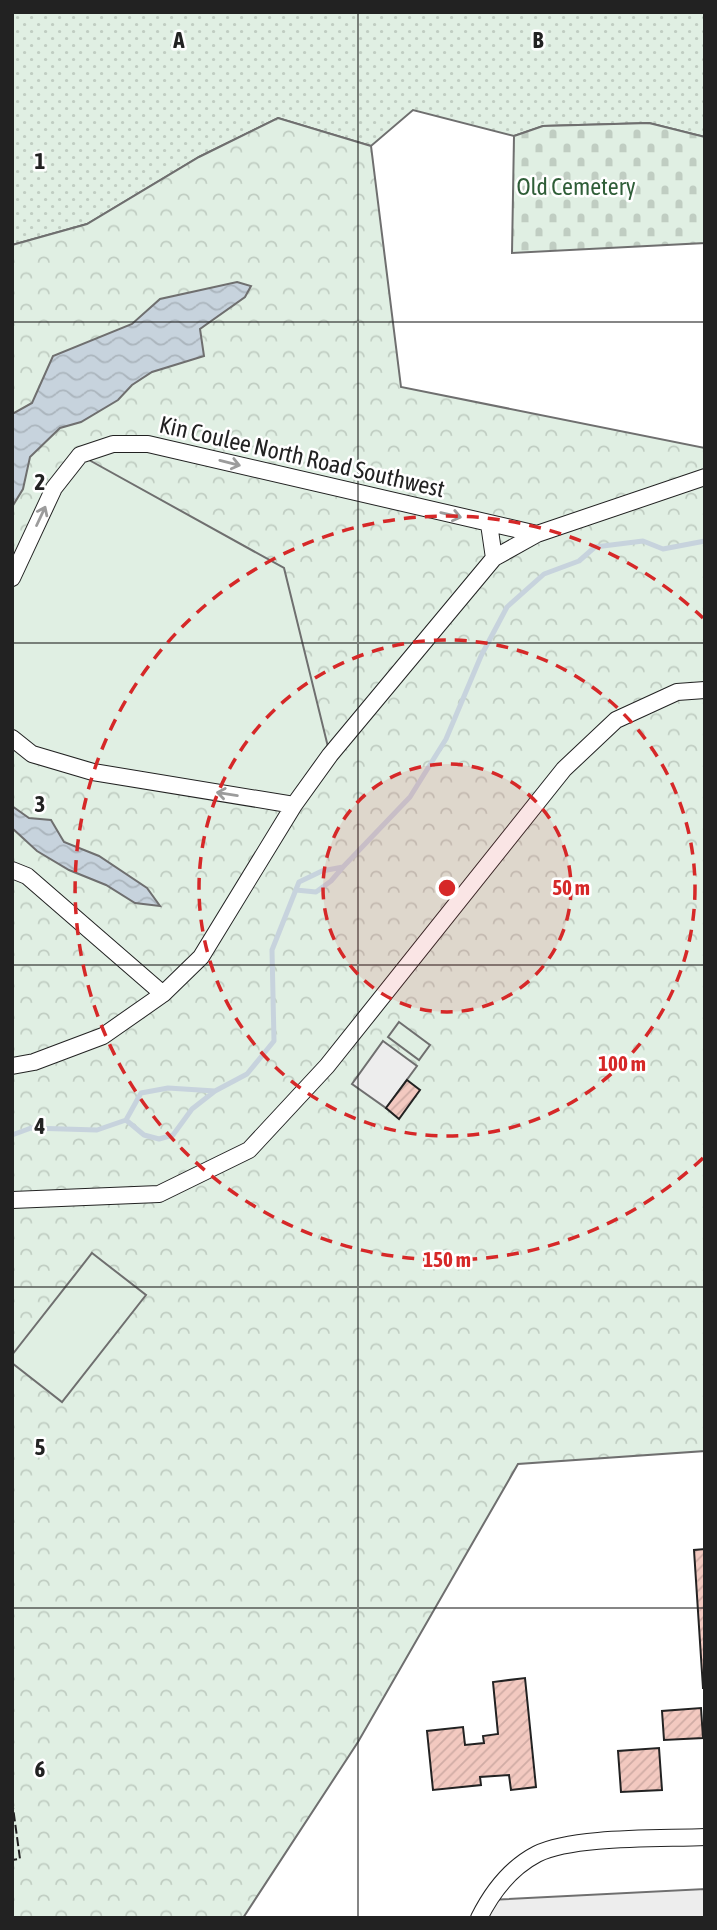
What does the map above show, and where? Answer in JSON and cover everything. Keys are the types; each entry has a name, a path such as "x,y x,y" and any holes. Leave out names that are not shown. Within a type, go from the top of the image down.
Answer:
{"street":[{"name":"Kin Coulee North Road Southwest","path":"12,578 54,488 80,455 113,444 148,444 537,534"},
{"path":"12,1066 34,1062 103,1036 163,994 201,957 294,805 330,755 494,558 537,534 705,477"},
{"path":"489,524 494,558"},
{"path":"12,1200 159,1194 249,1150 327,1066 564,769 616,719 677,692 705,690"},
{"path":"12,738 32,754 93,772 294,805"},
{"path":"12,870 27,876 163,994"},
{"path":"479,1918 488,1900 509,1873 538,1854 572,1844 705,1837"}],"green space":[{"path":"12,12 705,12 705,137 649,123 543,126 514,136 413,110 371,146 278,118 199,157 87,224 12,245"},
{"path":"278,118 371,146 401,387 705,448 705,1451 518,1464 358,1742 243,1918 12,1918 12,245 87,224 199,157"},
{"name":"Old Cemetery","path":"649,123 705,137 705,243 512,253 514,136 543,126"},
{"path":"80,455 284,568 330,755 294,805 93,772 12,738 12,578"},
{"path":"399,1022 430,1045 419,1060 388,1037"},
{"path":"92,1253 146,1295 62,1402 12,1363 12,1355"}],"shaded area":[{"path":"383,1041 417,1066 386,1108 352,1084"},
{"path":"705,1889 705,1918 479,1918 488,1900"}],"water":[{"path":"237,282 251,286 245,297 200,329 204,356 152,372 132,385 118,400 81,422 60,428 30,457 23,489 12,507 12,414 32,403 53,356 132,324 160,299"},
{"path":"12,806 29,818 51,820 64,842 99,856 147,888 160,906 135,903 106,885 69,870 37,851 12,828"}],"building":[{"path":"407,1080 420,1090 399,1119 386,1108"},
{"path":"705,1549 705,1688 703,1688 694,1550"},
{"path":"525,1678 536,1787 511,1790 509,1775 480,1777 481,1785 433,1790 427,1731 463,1727 465,1745 484,1743 483,1736 498,1734 493,1682"},
{"path":"701,1708 703,1738 664,1740 662,1711"},
{"path":"659,1748 662,1790 621,1792 618,1751"}],"waterway":[{"path":"12,1135 31,1128 97,1130 126,1120 141,1093 168,1088 215,1091 247,1074 274,1041 272,950 299,882 322,871 343,867 410,797 446,739 481,656 507,607 544,574 579,561 595,547 643,541 663,549 705,541"},
{"path":"296,890 316,892 331,881 343,867"},
{"path":"126,1120 144,1135 159,1139 173,1135 192,1109 215,1091"}],"fence":[{"path":"12,1800 20,1859 12,1860"}]}
